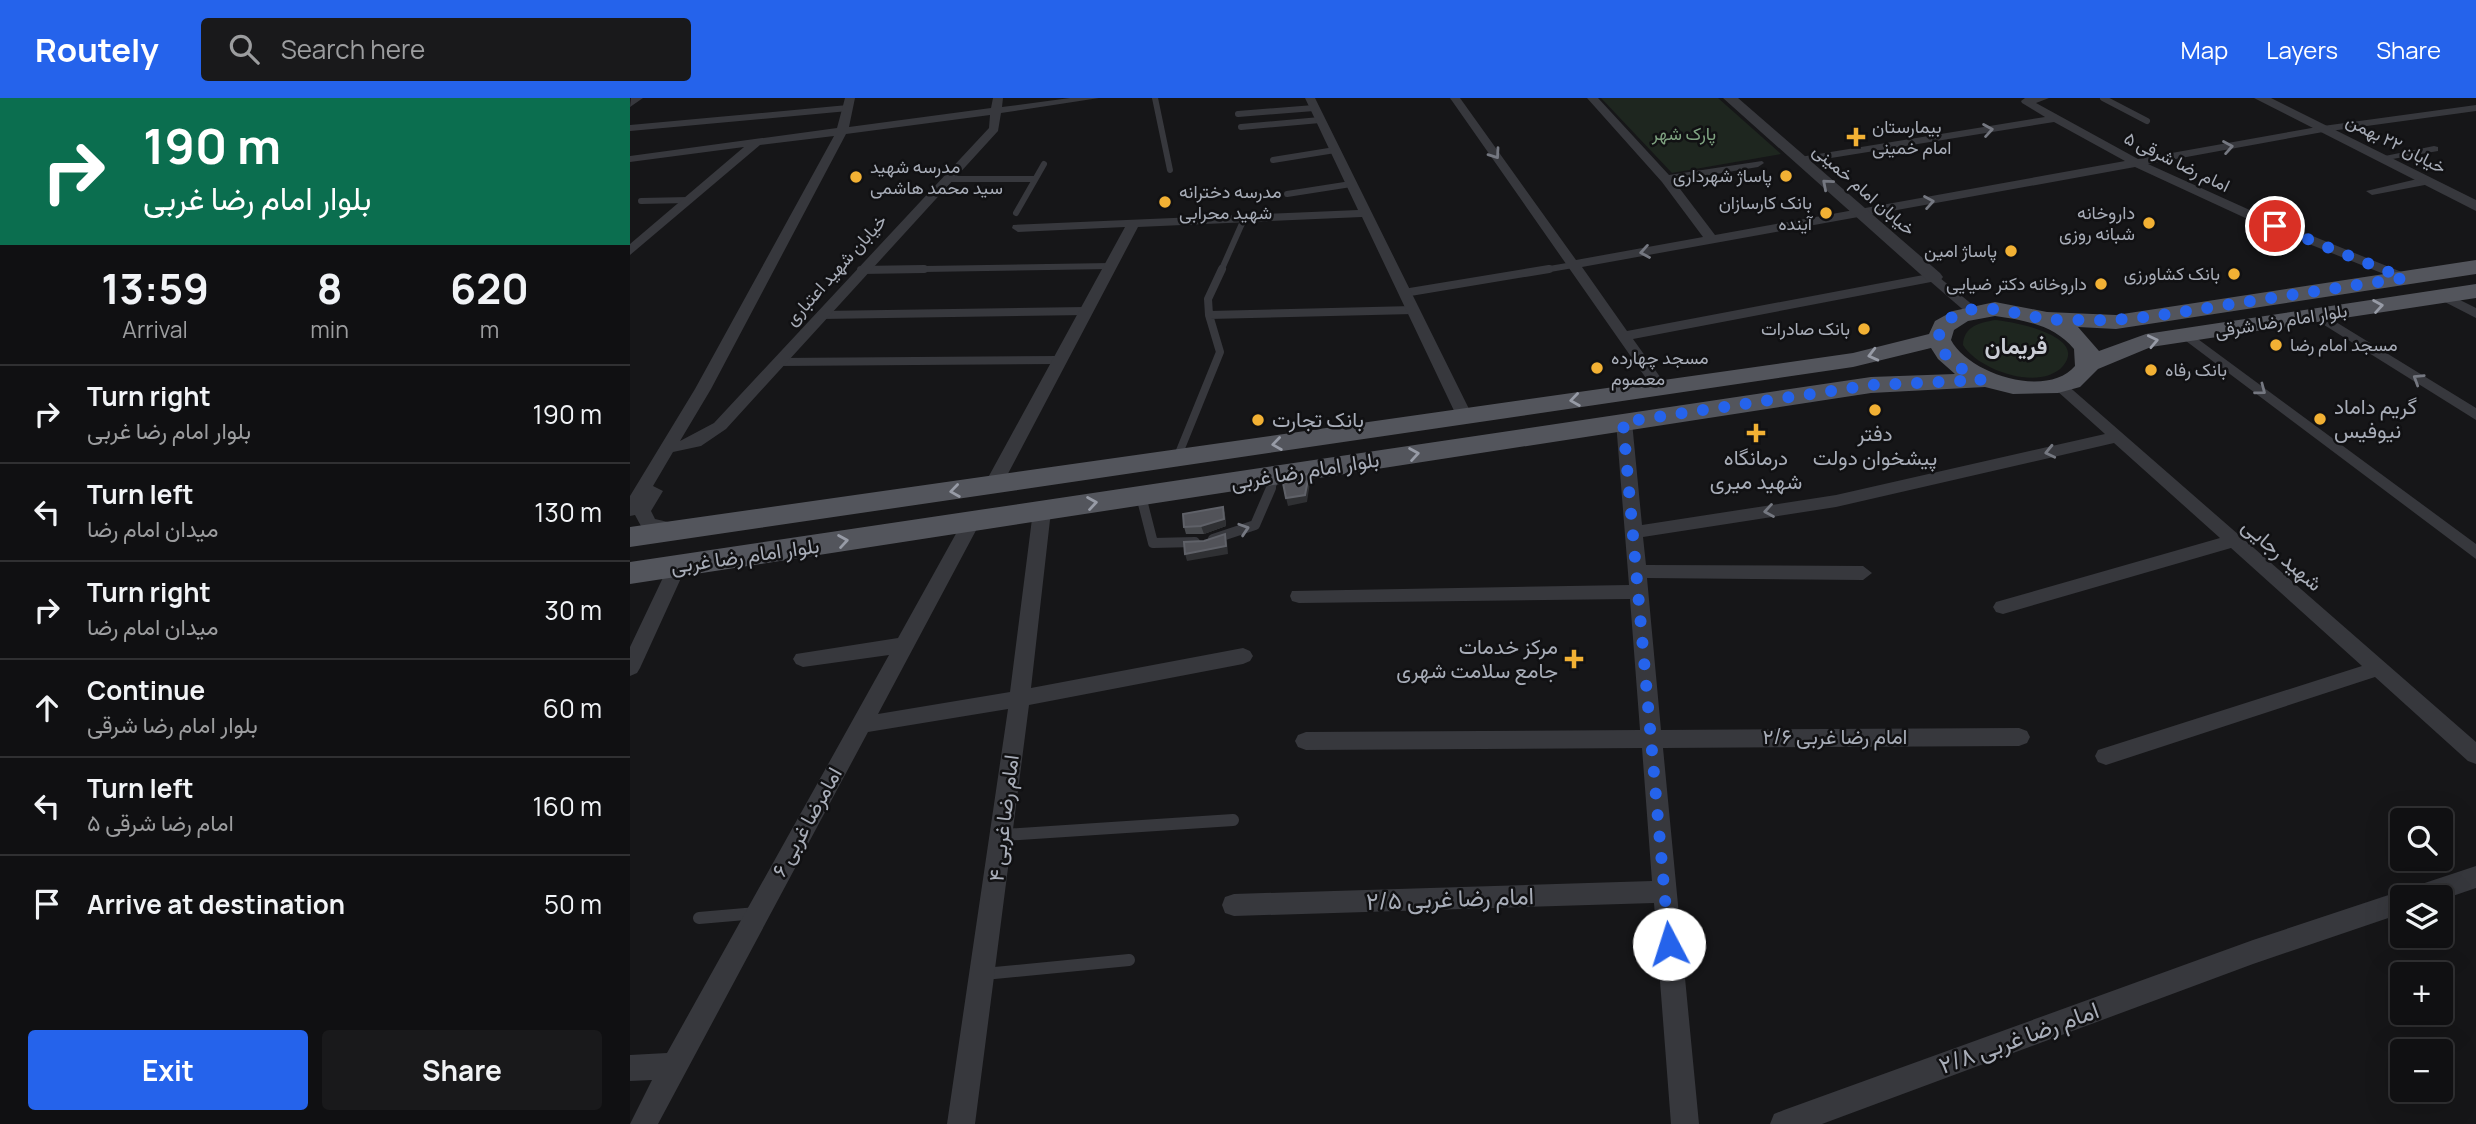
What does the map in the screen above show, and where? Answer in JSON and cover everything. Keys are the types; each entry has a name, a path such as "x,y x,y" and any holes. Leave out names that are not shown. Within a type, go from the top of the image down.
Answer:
{"main road":[{"name":"بلوار امام رضا شرقی","path":"2044,319 2116,321 2476,267"},
{"name":"بلوار امام رضا شرقی","path":"2061,387 2084,375 2089,364 2146,341 2476,291"},
{"path":"2061,387 2008,388 1981,380 1959,368 1945,354 1939,339 1943,327 1955,317 1973,311 2020,312 2044,319 2078,339 2087,351 2089,364"},
{"name":"بلوار امام رضا غربی","path":"630,537 1853,360 1939,339"},
{"name":"بلوار امام رضا غربی","path":"630,573 1871,385 1981,380"},
{"path":"782,550 774,542 774,532 794,514"}],"street":[{"path":"630,104 638,98"},
{"path":"630,159 842,131 998,104 1094,98"},
{"path":"1455,98 1660,388"},
{"path":"1592,98 1666,179 1712,240"},
{"name":"خیابان امام خمینی","path":"1730,98 1973,311"},
{"name":"امام رضا شرقی ۵","path":"2044,98 2026,101 2137,163 2249,216 2404,278"},
{"name":"خیابان ۲۲ بهمن","path":"2261,98 2476,206"},
{"path":"2468,98 2476,102"},
{"path":"630,510 703,388 842,131 849,103"},
{"name":"خیابان شهید اعتباری","path":"676,448 695,442 719,426 779,362 861,270 994,129 998,104"},
{"path":"1573,265 2323,129 2476,108"},
{"path":"1315,109 1465,416"},
{"path":"1800,160 2055,119"},
{"path":"630,251 757,142"},
{"path":"2381,158 2434,149"},
{"path":"1666,179 1758,163"},
{"path":"2372,191 2426,181"},
{"path":"1018,228 1366,213"},
{"path":"993,485 1134,223"},
{"path":"1624,337 1934,277"},
{"path":"2444,296 2476,314"},
{"path":"2318,315 2476,415"},
{"path":"2187,335 2469,547"},
{"name":"شهید رجایی","path":"2061,387 2476,755"},
{"path":"679,530 648,524 642,511 676,448 704,391 703,388"},
{"path":"1623,422 1685,1124"},
{"path":"1633,532 1836,501 2116,437"},
{"name":"امام رضا غربی ۴","path":"961,1124 1003,835 1042,511"},
{"name":"امامرضا غربی ۶","path":"643,1124 972,522"},
{"path":"2003,607 2232,541"},
{"path":"630,667 678,565"},
{"path":"1298,596 1863,573"},
{"path":"803,659 904,645"},
{"path":"860,725 1018,699 1243,656"},
{"path":"2106,756 2376,669"},
{"name":"امام رضا غربی ۲/۶","path":"1306,741 2019,737"},
{"path":"2453,885 2476,877"},
{"name":"امام رضا غربی ۲/۵","path":"1234,905 1665,892"},
{"name":"امام رضا غربی ۲/۸","path":"1784,1124 2253,952 2390,906"},
{"path":"630,1068 673,1066"}],"lane":[{"path":"1154,98 1170,170"},
{"path":"2103,98 2147,121"},
{"path":"630,128 849,103"},
{"path":"1238,114 1315,109"},
{"path":"1241,127 1315,109"},
{"path":"1273,159 1335,150"},
{"path":"1016,213 1044,164"},
{"path":"946,179 1035,179"},
{"path":"1286,194 1351,184"},
{"path":"641,201 689,201"},
{"path":"1177,458 1220,352 1209,315 1208,299 1244,219"},
{"path":"1404,293 1573,265"},
{"path":"861,270 1111,266"},
{"path":"1209,315 1413,310"},
{"path":"821,315 1086,312"},
{"path":"779,362 1058,360"},
{"path":"1141,496 1153,543 1205,541 1255,525 1276,475"},
{"path":"1003,835 1233,820"},
{"path":"699,918 757,913"},
{"path":"984,975 1129,960"}],"green space":[{"name":"پارک شهر","path":"1601,98 1718,98 1781,154 1672,173"},
{"path":"1995,320 2030,327 2057,338 2065,346 2068,355 2063,366 2053,374 2025,377 2010,375 1982,362 1963,345 1964,339 1973,327"}],"building":[{"path":"1309,474 1305,495 1286,498 1282,478"},
{"path":"1223,507 1224,519 1201,526 1184,527 1183,514"},
{"path":"1225,534 1226,546 1185,554 1184,542 1204,541"}],"place":[{"name":"بیمارستان امام خمینی","path":"1856,137"},
{"name":"پاساژ شهرداری","path":"1786,176"},
{"name":"مدرسه شهید سید محمد هاشمی","path":"856,177"},
{"name":"مدرسه دخترانه شهید محرابی","path":"1165,202"},
{"name":"بانک کارسازان آینده","path":"1826,213"},
{"name":"داروخانه شبانه روزی","path":"2149,223"},
{"name":"پاساژ امین","path":"2011,251"},
{"name":"بانک کشاورزی","path":"2234,274"},
{"name":"داروخانه دکتر ضیایی","path":"2101,284"},
{"name":"بانک صادرات","path":"1864,329"},
{"name":"مسجد امام رضا","path":"2276,345"},
{"name":"مسجد چهارده معصوم","path":"1597,368"},
{"name":"بانک رفاه","path":"2151,370"},
{"name":"دفتر پیشخوان دولت","path":"1875,410"},
{"name":"گریم داماد نیوفیس","path":"2320,419"},
{"name":"بانک تجارت","path":"1258,420"},
{"name":"درمانگاه شهید میری","path":"1756,433"},
{"name":"مرکز خدمات جامع سلامت شهری","path":"1574,659"}],"district":[{"name":"فریمان","path":"2016,346"}],"route":[{"path":"1669,944 1623,422 1871,385 1981,380 1959,368 1945,354 1939,339 1943,327 1955,317 1973,311 1995,309 2044,319 2116,321 2404,278 2275,226"}]}
